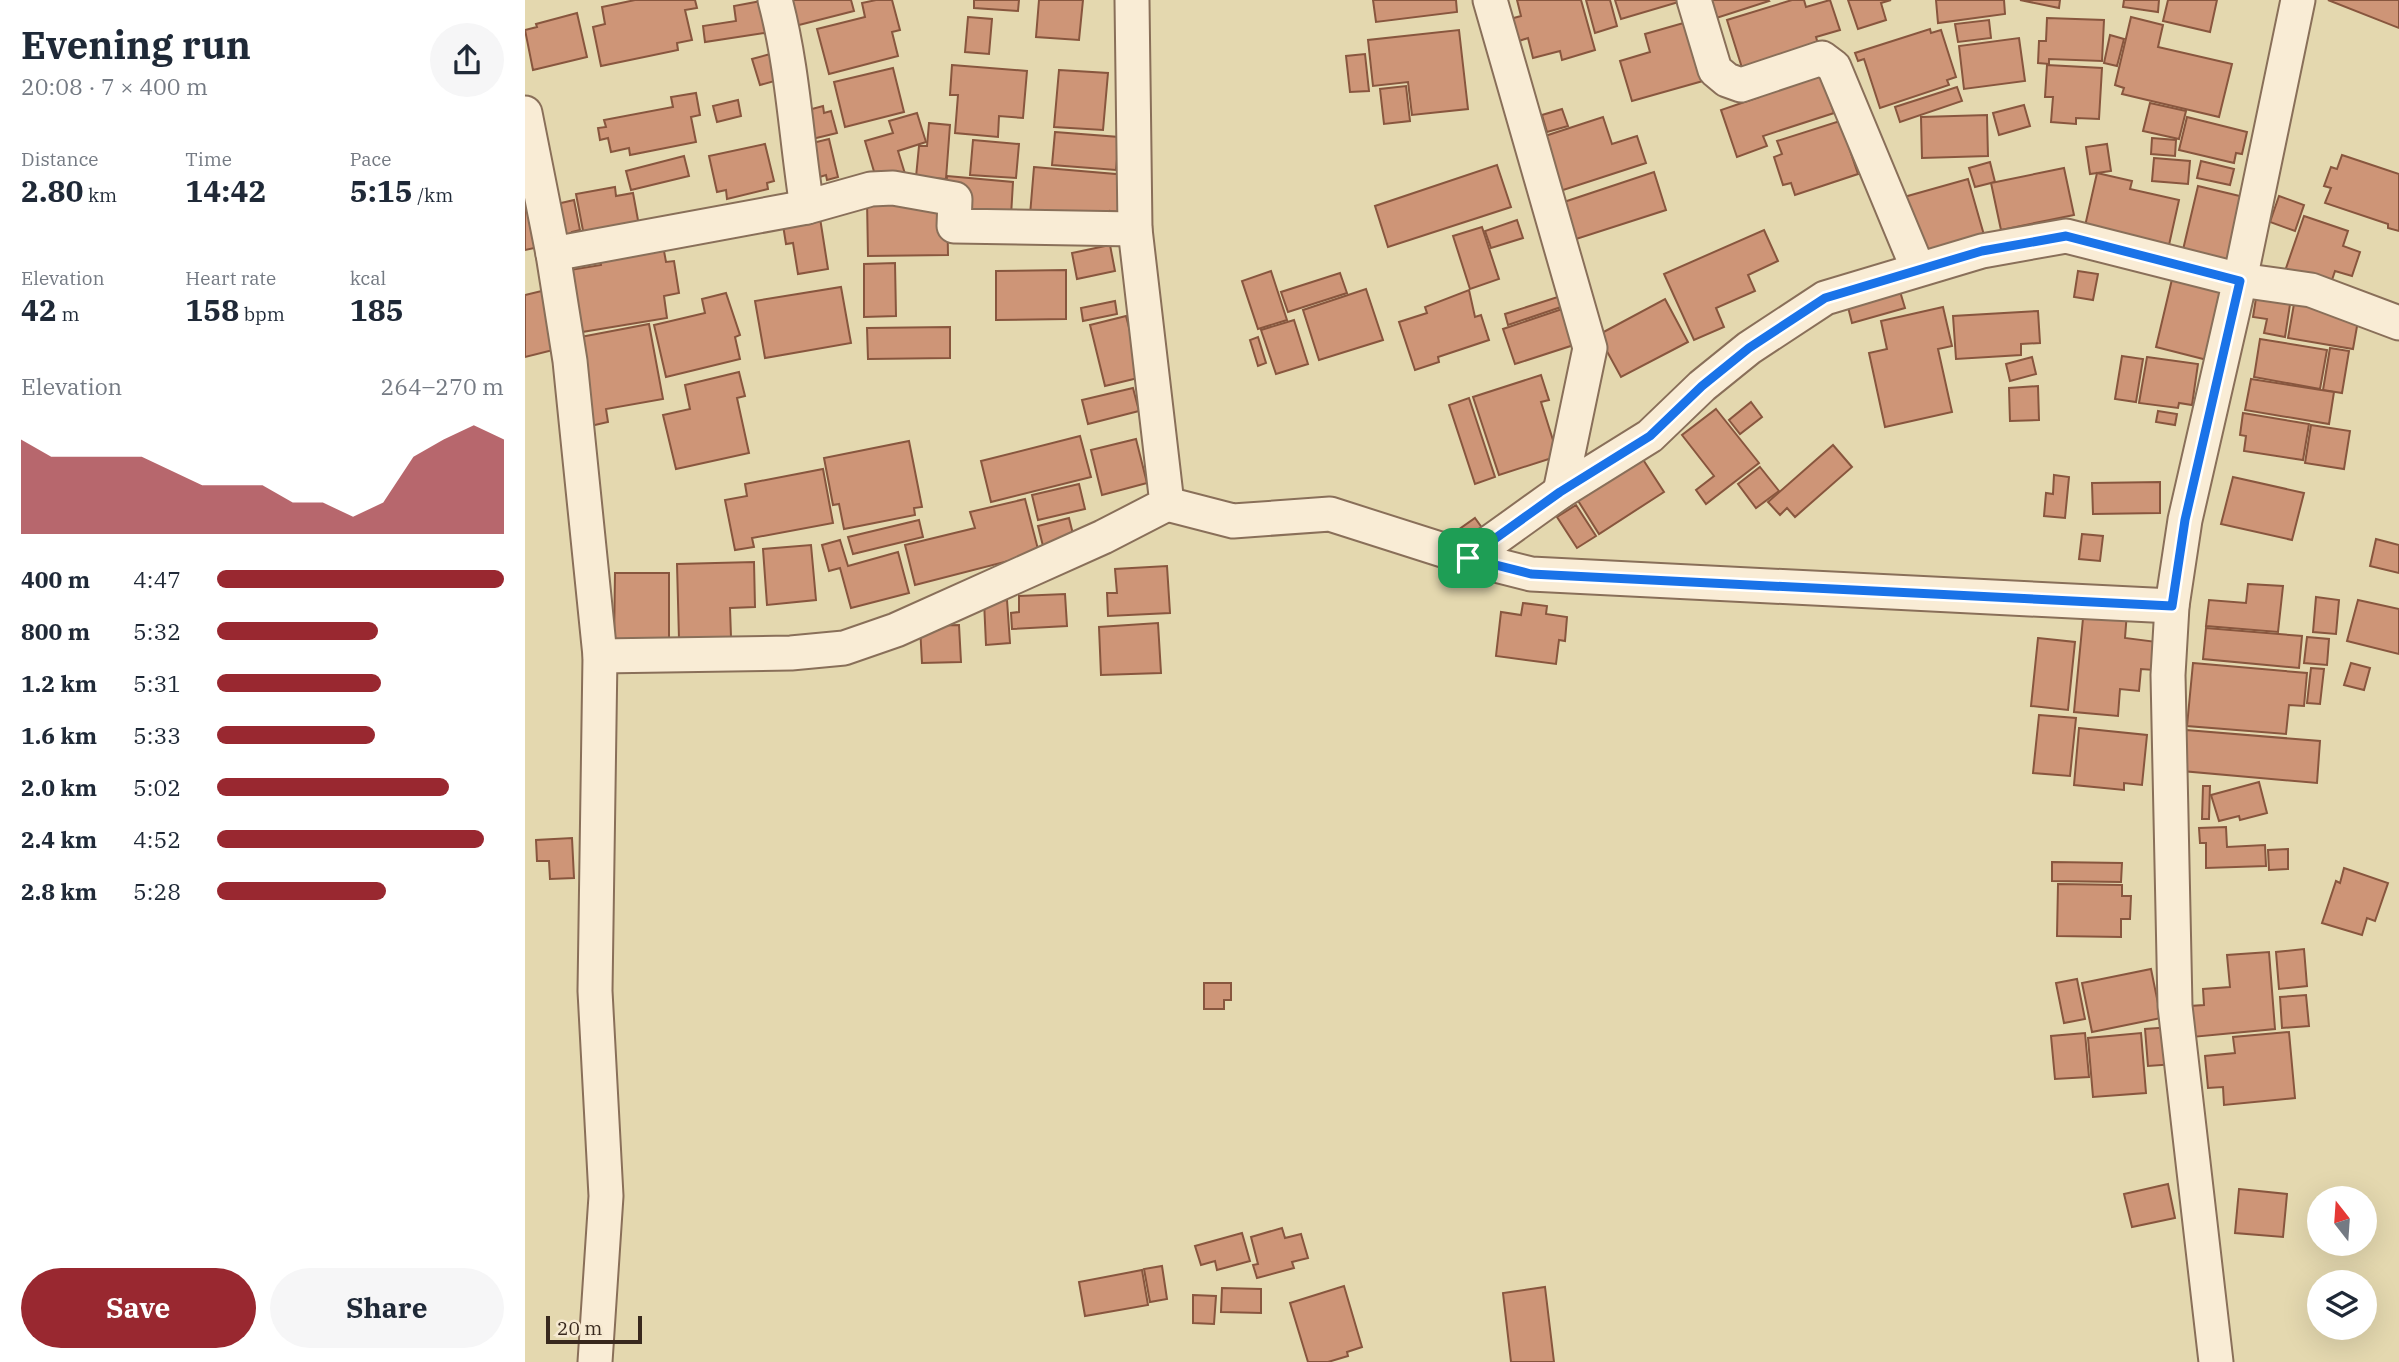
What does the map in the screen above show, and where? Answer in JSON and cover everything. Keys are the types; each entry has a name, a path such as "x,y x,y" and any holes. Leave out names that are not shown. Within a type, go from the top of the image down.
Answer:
{"street":[{"path":"775,0 793,93 795,133 807,207"},
{"path":"1132,0 1135,229 1167,503"},
{"path":"1490,0 1590,348 1560,492"},
{"path":"1694,0 1715,70 1727,80 1741,85 1822,58 1834,67 1918,270"},
{"path":"2216,1362 2175,1006 2168,675 2172,606 2185,520 2240,281 2298,0"},
{"path":"525,113 553,254 582,460 600,656 595,991 606,1196 595,1362"},
{"path":"553,254 807,207 871,189 893,188 954,199 954,226 1135,229"},
{"path":"1468,558 1560,492 1650,436 1702,386 1749,348 1825,298 1982,251 2066,236 2240,281 2311,289 2399,323"},
{"path":"600,656 792,653 844,648 896,631 1103,537 1167,503 1233,521 1330,513 1468,558 1531,574 2172,606"}],"shaded area":[{"path":"525,0 2399,0 2399,1362 525,1362"}],"building":[{"path":"635,0 695,0 697,8 685,10 692,40 677,43 678,50 601,66 593,27 605,24 602,7"},
{"path":"766,0 771,32 705,42 703,26 736,21 734,6"},
{"path":"789,0 851,0 854,11 795,26"},
{"path":"892,0 900,30 892,32 898,56 829,74 817,29 865,17 862,3"},
{"path":"974,0 1019,0 1018,11 974,8"},
{"path":"1039,0 1083,0 1079,40 1036,37"},
{"path":"1373,0 1456,0 1457,12 1376,22"},
{"path":"1517,0 1581,0 1595,50 1562,60 1560,51 1533,58 1528,38 1516,42 1510,19 1521,16"},
{"path":"1586,0 1610,0 1617,26 1595,33"},
{"path":"1615,0 1682,0 1682,1 1621,19"},
{"path":"1700,0 1768,0 1769,1 1707,21"},
{"path":"1792,0 1804,0 1806,7 1830,0 1840,30 1816,37 1819,47 1743,71 1727,20"},
{"path":"1848,0 1891,0 1881,3 1886,20 1858,29"},
{"path":"1936,0 2004,0 2005,14 1938,23"},
{"path":"2020,0 2060,0 2059,8"},
{"path":"2124,0 2159,0 2158,12 2123,7"},
{"path":"2168,0 2217,0 2210,32 2163,21"},
{"path":"2328,0 2399,0 2399,28"},
{"path":"577,13 587,57 533,70 525,30 537,27 536,24"},
{"path":"968,17 992,19 989,54 965,52"},
{"path":"2131,17 2163,25 2158,47 2232,64 2219,117 2122,94 2124,88 2115,85"},
{"path":"2047,18 2104,20 2102,61 2049,59 2049,64 2038,63 2039,41 2046,41"},
{"path":"1694,20 1710,79 1632,101 1620,61 1650,52 1645,34"},
{"path":"1989,20 1991,38 1958,42 1955,24"},
{"path":"1930,29 1931,33 1941,30 1956,77 1947,80 1949,85 1880,108 1864,59 1858,61 1855,53"},
{"path":"1459,30 1468,109 1412,115 1408,82 1373,86 1368,40"},
{"path":"2110,35 2124,39 2117,66 2104,63"},
{"path":"2019,38 2025,81 1964,89 1959,46"},
{"path":"774,53 789,77 760,85 752,59"},
{"path":"1365,54 1369,91 1350,92 1346,56"},
{"path":"952,65 1027,71 1023,118 999,116 998,137 955,133 958,95 950,95"},
{"path":"2047,65 2102,68 2099,119 2076,118 2076,124 2051,122 2053,97 2045,97"},
{"path":"893,68 904,112 845,127 834,82"},
{"path":"1819,68 1834,113 1763,136 1767,146 1737,157 1721,110 1759,97 1756,88"},
{"path":"1059,70 1108,73 1103,130 1054,127"},
{"path":"1406,86 1410,121 1384,124 1380,89"},
{"path":"1957,87 1962,101 1900,122 1895,107"},
{"path":"696,93 700,115 691,117 696,142 630,155 629,148 611,152 608,138 600,140 598,128 606,127 604,120 673,107 671,97"},
{"path":"738,100 741,116 717,122 713,106"},
{"path":"2150,103 2186,111 2179,139 2143,131"},
{"path":"2024,105 2030,126 1999,135 1993,113"},
{"path":"823,106 824,113 831,111 837,133 808,140 801,112"},
{"path":"1562,109 1568,126 1547,132 1542,115"},
{"path":"917,113 926,142 898,151 906,177 878,185 865,141 893,133 889,121"},
{"path":"1987,115 1988,156 1922,158 1921,117"},
{"path":"1603,117 1612,144 1637,136 1646,163 1557,192 1539,138"},
{"path":"2187,117 2247,132 2242,154 2236,153 2234,163 2179,150"},
{"path":"1840,121 1858,174 1795,195 1791,183 1783,185 1774,157 1782,154 1777,141"},
{"path":"929,123 950,125 946,179 916,177 919,146 927,146"},
{"path":"1055,132 1119,137 1116,170 1052,165"},
{"path":"2152,138 2176,140 2175,156 2151,154"},
{"path":"829,139 838,177 827,180 826,175 813,179 804,145"},
{"path":"973,140 1019,144 1016,178 970,175"},
{"path":"765,144 774,181 767,183 768,189 727,199 726,190 717,192 709,156"},
{"path":"2107,144 2111,171 2090,174 2086,147"},
{"path":"2342,155 2399,174 2399,231 2388,228 2388,224 2325,203 2331,188 2324,186 2331,167 2337,169"},
{"path":"684,156 689,176 631,190 626,171"},
{"path":"2154,158 2190,161 2188,184 2152,181"},
{"path":"2201,161 2234,169 2230,185 2197,178"},
{"path":"1990,162 1995,182 1975,187 1969,168"},
{"path":"1497,165 1511,207 1388,247 1375,206"},
{"path":"1034,167 1127,175 1123,213 1110,211 1109,221 1030,215"},
{"path":"2064,168 2074,215 2001,230 1991,183"},
{"path":"525,172 539,247 525,250"},
{"path":"1654,172 1666,210 1573,240 1561,203"},
{"path":"2097,173 2132,181 2130,189 2179,200 2167,254 2085,226"},
{"path":"947,176 1013,182 1011,216 958,212 946,192"},
{"path":"1968,179 1986,242 1919,254 1904,197"},
{"path":"2198,186 2248,198 2232,266 2182,254"},
{"path":"615,187 616,196 633,193 640,231 585,241 576,194"},
{"path":"2279,196 2304,205 2295,231 2270,222"},
{"path":"947,199 948,255 868,256 867,200"},
{"path":"574,200 580,230 572,232 574,241 556,245 548,206"},
{"path":"2304,216 2348,231 2343,246 2360,252 2352,276 2335,271 2330,286 2285,271"},
{"path":"820,218 828,269 798,274 793,243 786,244 783,225"},
{"path":"1517,220 1523,238 1491,248 1485,231"},
{"path":"1482,227 1499,279 1470,289 1453,236"},
{"path":"1764,230 1778,261 1748,275 1755,291 1716,308 1724,327 1694,340 1664,274"},
{"path":"662,240 666,262 674,261 679,293 664,296 667,318 570,334 570,270 601,265 599,251"},
{"path":"1110,245 1115,271 1077,279 1072,253"},
{"path":"895,263 896,316 864,317 864,264"},
{"path":"1066,270 1066,319 996,320 996,271"},
{"path":"1271,271 1287,320 1258,329 1242,281"},
{"path":"2078,271 2098,274 2093,300 2074,297"},
{"path":"1340,273 1347,293 1288,312 1281,292"},
{"path":"2173,275 2229,288 2211,361 2156,347"},
{"path":"841,287 851,343 765,358 755,301"},
{"path":"1899,288 1905,308 1852,323 1847,303"},
{"path":"550,289 565,347 525,357 525,295"},
{"path":"1366,289 1383,340 1319,360 1303,310"},
{"path":"1469,290 1475,317 1481,315 1489,340 1438,357 1439,362 1415,370 1399,322 1427,313 1425,307"},
{"path":"2257,292 2291,298 2285,337 2264,333 2267,319 2253,317"},
{"path":"726,293 740,335 735,337 740,359 666,377 654,325 705,313 702,299"},
{"path":"1567,294 1570,304 1508,325 1505,314"},
{"path":"1665,299 1688,342 1621,377 1598,335"},
{"path":"1115,301 1117,314 1083,321 1081,308"},
{"path":"2294,304 2359,315 2353,349 2288,338"},
{"path":"1571,306 1583,342 1515,364 1503,329"},
{"path":"1943,307 1952,346 1938,349 1952,412 1885,427 1869,353 1887,349 1881,321"},
{"path":"2038,311 2040,343 2021,344 2021,355 1956,359 1953,316"},
{"path":"1126,316 1142,377 1105,386 1090,325"},
{"path":"1294,320 1308,364 1276,374 1261,330"},
{"path":"649,324 663,399 606,409 608,422 586,427 570,339"},
{"path":"950,327 950,358 868,359 867,328"},
{"path":"1258,337 1266,363 1258,366 1250,340"},
{"path":"2260,339 2327,350 2320,389 2254,377"},
{"path":"2330,348 2349,351 2342,393 2323,390"},
{"path":"2122,356 2143,359 2136,402 2115,399"},
{"path":"2032,357 2036,374 2010,381 2006,364"},
{"path":"2147,357 2198,364 2192,405 2179,403 2178,408 2139,403"},
{"path":"739,372 745,396 737,398 749,453 676,469 663,415 690,409 685,385"},
{"path":"1541,375 1549,400 1541,402 1558,456 1499,475 1473,397"},
{"path":"2251,379 2334,392 2329,424 2245,410"},
{"path":"2038,386 2039,420 2010,421 2009,388"},
{"path":"1133,388 1139,411 1088,424 1082,400"},
{"path":"1469,398 1495,477 1475,484 1449,405"},
{"path":"1751,402 1762,417 1740,434 1729,420"},
{"path":"1716,409 1759,463 1706,504 1696,490 1714,476 1682,435"},
{"path":"2158,411 2177,414 2175,425 2156,422"},
{"path":"2243,413 2309,424 2303,460 2244,451 2246,436 2240,435"},
{"path":"2311,425 2350,431 2344,469 2305,463"},
{"path":"1080,436 1091,477 991,502 981,461"},
{"path":"1136,439 1147,483 1102,495 1091,450"},
{"path":"909,441 922,507 914,508 915,515 844,529 839,504 833,505 824,458"},
{"path":"1833,445 1852,467 1795,517 1787,508 1780,515 1768,502"},
{"path":"1642,458 1664,492 1599,534 1577,499"},
{"path":"1760,467 1779,491 1756,508 1738,484"},
{"path":"823,469 833,523 752,538 754,547 735,550 725,500 747,496 745,484"},
{"path":"2054,475 2069,477 2065,518 2044,516 2046,493 2053,494"},
{"path":"2233,477 2304,493 2292,540 2221,524"},
{"path":"2160,482 2160,513 2093,514 2092,483"},
{"path":"1079,484 1085,509 1038,520 1032,495"},
{"path":"1025,499 1039,553 915,585 905,545 975,528 970,512"},
{"path":"1576,505 1596,536 1577,548 1557,517"},
{"path":"1069,518 1074,538 1043,546 1038,526"},
{"path":"1475,518 1485,532 1462,549 1451,535"},
{"path":"919,520 923,537 853,554 848,537"},
{"path":"2082,534 2103,536 2100,561 2079,559"},
{"path":"2376,539 2399,545 2399,573 2370,566"},
{"path":"840,540 848,566 898,552 909,593 851,608 840,568 829,571 822,545"},
{"path":"811,545 816,600 767,605 763,549"},
{"path":"754,562 755,607 730,608 731,637 679,639 677,564"},
{"path":"1167,566 1170,613 1108,616 1107,593 1117,593 1115,569"},
{"path":"615,573 669,573 669,643 614,643"},
{"path":"2248,584 2283,586 2278,632 2206,626 2209,600 2246,603"},
{"path":"1065,594 1067,626 1012,629 1011,613 1019,612 1019,596"},
{"path":"2316,597 2339,600 2336,634 2313,632"},
{"path":"1007,600 1010,643 986,645 984,601"},
{"path":"2358,600 2399,609 2399,654 2347,641"},
{"path":"1523,603 1547,606 1546,614 1567,617 1565,641 1559,640 1556,664 1496,656 1501,612 1521,615"},
{"path":"2084,608 2127,612 2125,638 2157,642 2154,670 2141,669 2139,691 2120,689 2118,716 2074,712"},
{"path":"1158,623 1161,673 1101,675 1099,627"},
{"path":"959,625 961,662 922,663 920,626"},
{"path":"2206,628 2302,636 2299,668 2203,659"},
{"path":"2307,637 2329,639 2327,665 2304,663"},
{"path":"2038,638 2075,642 2068,710 2031,706"},
{"path":"2193,663 2307,673 2304,706 2289,705 2286,734 2187,726"},
{"path":"2351,663 2370,668 2364,690 2344,685"},
{"path":"2311,668 2324,669 2320,704 2307,703"},
{"path":"2039,715 2076,718 2070,776 2033,773"},
{"path":"2079,728 2147,735 2142,785 2124,783 2124,790 2074,785"},
{"path":"2186,730 2320,741 2317,783 2182,771"},
{"path":"2259,782 2267,813 2240,820 2239,816 2219,821 2211,795"},
{"path":"2203,786 2210,786 2209,819 2202,819"},
{"path":"2226,827 2227,847 2265,845 2266,866 2206,868 2206,843 2200,843 2199,828"},
{"path":"572,838 574,878 550,879 549,861 537,861 536,840"},
{"path":"2288,849 2288,869 2269,870 2268,850"},
{"path":"2052,862 2122,863 2121,882 2052,881"},
{"path":"2344,868 2388,883 2375,921 2367,918 2362,935 2322,923 2336,881 2340,883"},
{"path":"2058,884 2122,885 2122,896 2131,896 2130,919 2121,919 2121,937 2057,936"},
{"path":"2304,949 2307,986 2279,989 2276,952"},
{"path":"2269,952 2275,1029 2192,1037 2190,1006 2204,1005 2203,989 2230,987 2227,955"},
{"path":"2151,969 2161,1018 2092,1032 2082,983"},
{"path":"2077,979 2085,1019 2064,1023 2056,983"},
{"path":"1204,983 1231,983 1231,1000 1224,1000 1224,1009 1204,1009"},
{"path":"2306,995 2309,1026 2282,1028 2280,997"},
{"path":"2172,1027 2175,1064 2148,1066 2145,1029"},
{"path":"2289,1032 2295,1098 2224,1105 2223,1087 2208,1088 2205,1056 2235,1053 2233,1037"},
{"path":"2085,1033 2089,1077 2055,1079 2051,1036"},
{"path":"2141,1033 2146,1093 2093,1097 2088,1038"},
{"path":"2168,1184 2175,1218 2132,1227 2124,1194"},
{"path":"2239,1189 2287,1194 2283,1237 2235,1233"},
{"path":"1282,1228 1285,1238 1301,1234 1308,1258 1292,1262 1294,1268 1257,1278 1253,1265 1258,1264 1251,1237"},
{"path":"1242,1233 1250,1261 1217,1270 1215,1261 1201,1265 1195,1246"},
{"path":"1162,1266 1167,1299 1150,1302 1144,1269"},
{"path":"1142,1270 1148,1305 1085,1316 1079,1282"},
{"path":"1344,1286 1362,1347 1347,1352 1348,1356 1328,1362 1308,1362 1290,1303"},
{"path":"1545,1287 1554,1362 1511,1362 1503,1293"},
{"path":"1222,1288 1261,1289 1261,1313 1221,1312"},
{"path":"1193,1295 1216,1296 1214,1324 1193,1323"}],"route":[{"path":"2066,236 2240,281 2185,520 2172,606 1531,574 1468,558 1560,492 1650,436 1702,386 1749,348 1825,298 1982,251 2066,236"}]}
